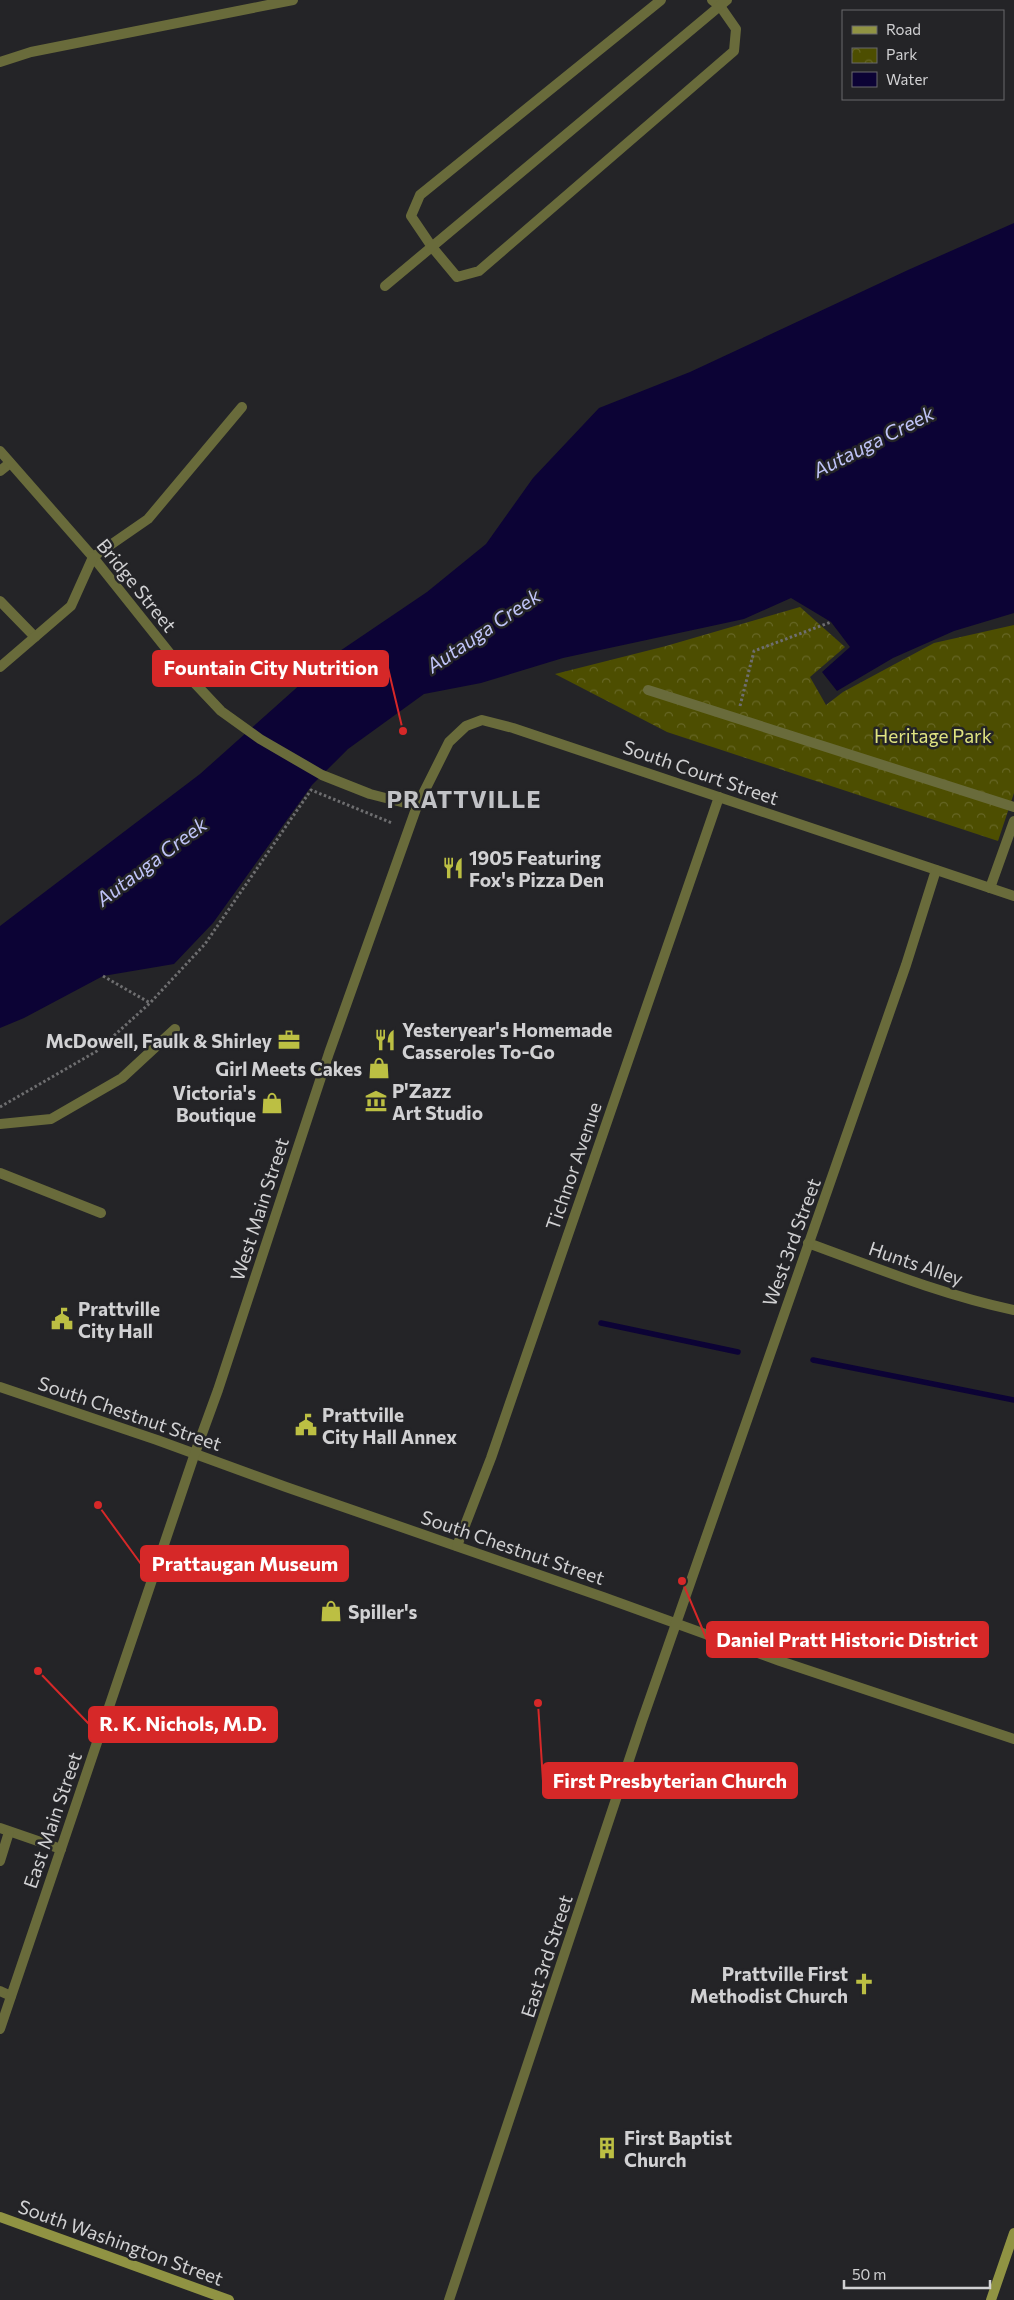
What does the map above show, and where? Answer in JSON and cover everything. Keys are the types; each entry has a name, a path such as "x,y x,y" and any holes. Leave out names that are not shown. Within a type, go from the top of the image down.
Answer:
{"main road":[{"name":"South Washington Street","path":"0,2217 230,2300"},
{"path":"991,2300 1014,2233"}],"street":[{"path":"0,62 31,52 293,0"},
{"path":"385,286 432,247 719,2 736,29 734,51 479,271 458,276 432,247 410,216 420,195 661,0"},
{"path":"0,667 71,606 93,558 148,519 242,407"},
{"name":"Bridge Street","path":"0,451 93,558 188,676 221,711 239,725 322,775 361,791 417,806"},
{"path":"0,471 10,463"},
{"path":"0,601 35,638"},
{"path":"648,690 1014,807"},
{"name":"South Court Street","path":"417,806 449,742 466,726 482,720 549,739 1014,896"},
{"name":"Tichnor Avenue","path":"458,1546 491,1458 719,797"},
{"name":"West Main Street","path":"195,1453 222,1381 329,1053 417,806"},
{"path":"990,888 1014,821"},
{"name":"West 3rd Street","path":"676,1624 906,964 936,870"},
{"path":"0,1124 51,1119 122,1078 175,1029"},
{"path":"0,1174 101,1214"},
{"name":"Hunts Alley","path":"808,1243 928,1288 971,1301 1014,1310"},
{"name":"South Chestnut Street","path":"0,1387 195,1453 676,1624 1014,1739"},
{"name":"East Main Street","path":"0,2029 195,1453"},
{"name":"East 3rd Street","path":"449,2300 676,1624"},
{"path":"0,1861 5,1830 61,1849"},
{"path":"0,1991 11,1996"}],"path":[{"path":"737,719 754,651 831,622"},
{"path":"0,1106 97,1050 150,1004 206,944 311,790 392,823"},
{"path":"103,976 150,1004"}],"green space":[{"name":"Heritage Park","path":"800,607 845,647 810,677 826,705 843,692 934,643 1014,625 1014,793 998,841 667,732 555,674 666,646"}],"water":[{"name":"Autauga Creek","path":"1014,223 1014,613 954,631 893,658 837,691 822,672 850,647 831,622 791,598 744,619 563,658 481,683 424,694 348,749 312,785 213,923 174,964 103,976 24,1018 0,1028 0,926 200,774 331,657 427,592 486,544 533,478 599,408 690,372 908,270"}],"waterway":[{"path":"601,1323 738,1352"},
{"path":"813,1360 1014,1400"}],"place":[{"name":"Fountain City Nutrition","path":"403,731"},
{"name":"1905 Featuring Fox's Pizza Den","path":"453,868"},
{"name":"McDowell, Faulk & Shirley","path":"289,1040"},
{"name":"Yesteryear's Homemade Casseroles To-Go","path":"385,1040"},
{"name":"Girl Meets Cakes","path":"379,1068"},
{"name":"P'Zazz Art Studio","path":"376,1101"},
{"name":"Victoria's Boutique","path":"272,1103"},
{"name":"Prattville City Hall","path":"62,1319"},
{"name":"Prattville City Hall Annex","path":"306,1425"},
{"name":"Prattaugan Museum","path":"98,1505"},
{"name":"Daniel Pratt Historic District","path":"682,1581"},
{"name":"Spiller's","path":"331,1611"},
{"name":"R. K. Nichols, M.D.","path":"38,1671"},
{"name":"First Presbyterian Church","path":"538,1703"},
{"name":"Prattville First Methodist Church","path":"864,1984"},
{"name":"First Baptist Church","path":"607,2148"}],"district":[{"name":"PRATTVILLE","path":"464,798"}]}
